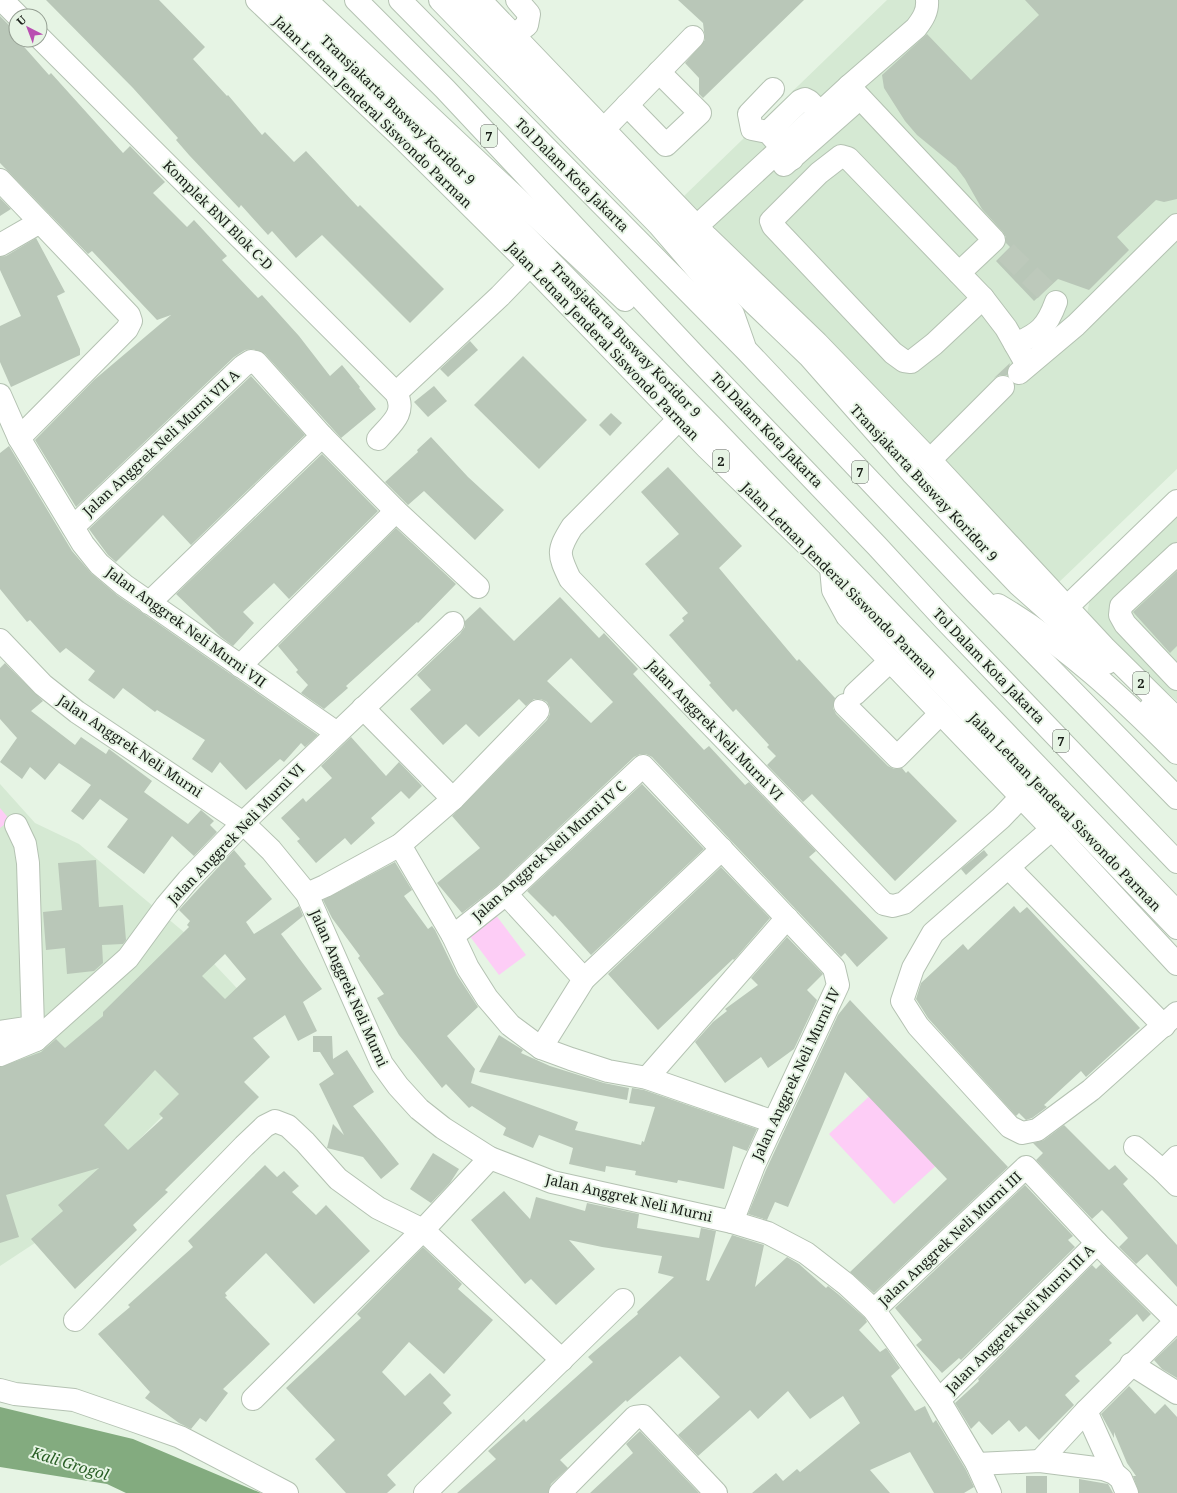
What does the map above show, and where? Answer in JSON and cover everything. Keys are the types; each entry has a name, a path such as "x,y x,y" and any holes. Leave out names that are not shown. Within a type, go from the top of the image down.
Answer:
{"main road":[{"path":"2,0 10,8"},
{"name":"Jalan Letnan Jenderal Siswondo Parman","path":"257,0 400,136 530,265 680,418 707,448 831,568 1170,917"},
{"name":"Transjakarta Busway Koridor 9","path":"284,0 474,184 715,430 1170,917"},
{"path":"306,0 619,295 653,325 696,357"},
{"name":"Tol Dalam Kota Jakarta","path":"356,0 445,89 696,357 877,546 950,626 1177,862"},
{"name":"Tol Dalam Kota Jakarta","path":"400,0 746,351 975,592 1177,798"},
{"path":"440,0 653,219 703,276 733,314 746,351"},
{"name":"Transjakarta Busway Koridor 9","path":"463,0 596,137 736,286 809,356 913,474 1018,584 1094,650 1177,734"},
{"name":"2","path":"480,0 603,130 702,231 817,343 930,460 1104,647 1177,719"},
{"path":"513,36 527,25 529,14 517,0"},
{"path":"780,146 855,92 924,18 928,7 927,0"},
{"path":"603,130 693,37"},
{"name":"Komplek BNI Blok C-D","path":"48,46 396,393"},
{"path":"627,105 666,145 700,113 659,72"},
{"path":"773,89 748,114 752,130 780,146 810,182"},
{"path":"702,231 780,146 820,112 855,92"},
{"path":"855,92 1000,246 959,273"},
{"path":"983,298 929,349 911,362 904,361 893,353 773,226 771,221 773,217 833,160 841,156 848,158 983,298 1016,344 1023,369 1076,325 1177,225"},
{"path":"0,180 129,316 130,321 127,329 19,438"},
{"path":"0,245 40,222"},
{"path":"378,439 394,421 401,408 400,400 396,393 500,296 530,265"},
{"path":"1016,344 1042,329 1051,316 1051,297 1076,325"},
{"name":"Jalan Anggrek Neli Murni VII A","path":"73,527 238,371 251,361 256,362 322,436"},
{"path":"930,460 1003,387"},
{"name":"Jalan Anggrek Neli Murni VII","path":"0,394 19,438 83,544 99,564 149,603 337,733"},
{"name":"Jalan Anggrek Neli Murni VI","path":"680,418 572,527 561,545 562,561 570,579 884,904 893,906 904,903 1001,818 1020,798"},
{"path":"149,603 322,436 396,511 478,587"},
{"path":"1067,607 1177,501"},
{"path":"240,666 396,511"},
{"path":"1177,554 1122,606 1120,615 1125,624 1177,679"},
{"path":"831,568 834,590 847,616 1020,798 1052,829 1171,958"},
{"path":"975,592 1028,623 1064,648 1132,709 1177,753"},
{"name":"Jalan Anggrek Neli Murni VI","path":"0,1055 34,1033 128,958 183,885 243,823 453,623"},
{"name":"Jalan Anggrek Neli Murni","path":"0,640 43,685 77,712 243,823 271,850 307,894 382,1064 398,1086 419,1108 443,1128 490,1158 552,1182 732,1222 768,1233 806,1253 846,1284 874,1310 939,1400 981,1483"},
{"path":"890,661 850,699 897,757 940,714"},
{"path":"363,708 453,799"},
{"path":"307,894 325,886 400,845 453,799 538,711"},
{"name":"Jalan Anggrek Neli Murni IV","path":"643,766 834,968 838,985 754,1165 732,1222"},
{"name":"Jalan Anggrek Neli Murni IV C","path":"453,936 506,894 643,766"},
{"path":"0,1032 34,1033 28,863 25,844 16,825"},
{"path":"1009,868 1170,1020 1091,1090 1037,1130 1022,1133 1010,1127 918,1026 902,1000 913,968 933,933 1052,829"},
{"path":"400,845 453,936 468,968 487,998 510,1025 541,1048 608,1071 647,1078 774,1122"},
{"path":"541,1048 584,979 722,849"},
{"path":"506,894 584,979"},
{"path":"1129,912 1170,917 1171,958"},
{"path":"647,1078 786,918"},
{"path":"75,1320 244,1146 265,1126 275,1121 288,1126 300,1136 338,1179 378,1208 423,1230 562,1360"},
{"path":"1135,1147 1172,1171"},
{"path":"253,1399 423,1230 490,1158"},
{"name":"Jalan Anggrek Neli Murni III A","path":"939,1400 1097,1243 1026,1167"},
{"name":"Jalan Anggrek Neli Murni III","path":"874,1310 1026,1167"},
{"path":"981,1483 1040,1461 1131,1364 1176,1321 1097,1243"},
{"path":"425,1493 623,1300"},
{"path":"1131,1364 1177,1393"},
{"path":"0,1390 15,1394 74,1400 180,1437 287,1493"},
{"path":"1086,1411 1114,1473 1123,1482 1127,1493"},
{"path":"560,1493 636,1417 643,1416 716,1493"},
{"path":"1040,1461 1103,1469 1114,1473"}],"shaded area":[{"path":"887,0 1177,0 1177,469 1055,586 748,261 684,196"},
{"path":"1177,510 1177,701 1093,630 1087,614 1090,598"},
{"path":"0,784 35,823 79,844 185,933 262,1015 41,1239 0,1266"},
{"path":"0,808 10,820 0,828"},
{"path":"495,914 526,955 499,975 469,935"},
{"path":"875,1091 941,1161 894,1204 829,1134"}],"water":[{"name":"Kali Grogol","path":"0,1407 133,1439 261,1493 126,1493 107,1484 0,1467"}],"building":[{"path":"46,0 159,0 205,47 193,59 227,96 228,95 262,135 265,132 294,162 306,151 358,207 360,205 444,289 410,323 322,235 296,258 272,231 268,235 241,205 239,208 189,155 176,140 178,138 133,88"},
{"path":"678,0 804,0 703,98 699,94 699,78 685,63 705,40 703,23"},
{"path":"1025,0 1177,0 1177,199 1164,202 1156,200 1117,237 1129,250 1089,290 1058,279 1034,301 996,261 1010,247 1006,243 1006,237 1003,232 982,209 965,179 956,167 917,135 905,121 884,88 882,75 927,34 971,80 1039,15"},
{"path":"0,16 8,24 8,48 25,48 49,75 51,73 123,153 130,146 165,182 153,193 187,227 194,220 227,256 222,260 258,298 262,295 299,336 330,376 342,365 376,409 341,438 265,354 253,349 245,350 234,357 76,507 35,440 94,380 171,315 157,320 92,251 88,254 0,163"},
{"path":"0,198 11,209 0,216"},
{"path":"36,238 65,292 57,296 80,349 80,355 11,387 0,362 0,326 21,316 0,270 0,257 6,256"},
{"path":"470,341 478,350 448,377 440,369"},
{"path":"523,356 587,420 539,469 474,405"},
{"path":"1010,363 1007,375 1000,375 994,378"},
{"path":"251,376 305,435 191,545 163,515 116,562 108,555 89,529"},
{"path":"434,386 447,401 428,417 414,402"},
{"path":"611,413 622,423 610,436 599,425"},
{"path":"431,437 468,477 504,510 475,540 424,491 408,505 385,482 418,452 417,450"},
{"path":"9,446 72,551 91,573 117,595 318,735 305,747 301,743 284,762 280,759 246,790 220,762 212,773 192,759 205,740 157,710 155,712 123,688 114,699 88,680 95,671 66,648 60,653 30,620 27,622 0,589 0,453"},
{"path":"322,454 378,511 289,599 274,583 243,612 254,623 233,646 221,637 176,594"},
{"path":"668,467 742,546 719,568 797,661 799,659 835,698 833,708 836,714 888,766 894,769 902,768 906,773 908,771 957,821 895,881 812,794 803,802 767,765 776,756 767,747 769,745 736,709 733,712 709,685 711,683 669,635 684,621 682,618 688,613 645,564 679,534 641,492"},
{"path":"396,528 456,584 418,623 417,622 346,686 348,688 324,709 301,693 308,685 296,672 298,670 278,646"},
{"path":"1177,571 1177,646 1170,653 1133,612"},
{"path":"560,597 599,638 604,633 638,669 633,674 704,750 709,746 745,785 749,782 816,851 809,857 888,938 857,967 845,953 841,957 652,757 646,754 640,754 634,757 498,885 462,913 437,883 480,848 452,816 547,720 550,714 550,708 547,702 541,699 534,699 526,706 519,699 479,737 466,724 443,745 410,709 431,690 417,675 460,634 465,627 465,621 480,607 514,641","holes":["571,658 613,702 591,723 547,681"]},
{"path":"5,663 43,701 31,711 75,745 81,737 106,754 109,749 152,781 144,792 188,824 201,810 214,821 210,825 217,832 194,856 172,836 144,874 107,847 128,819 100,799 83,820 71,811 91,785 59,763 45,780 30,767 22,779 0,762 17,738 0,719 0,668"},
{"path":"351,737 386,776 399,762 422,786 409,799 401,791 371,818 375,823 351,845 345,838 316,863 297,841 300,839 281,818 303,798 306,802 332,778 321,766"},
{"path":"642,784 704,849 591,955 555,915 553,917 527,891"},
{"path":"234,850 246,864 244,866 272,899 246,922 254,934 299,906 303,916 281,934 322,989 303,1002 317,1031 298,1041 285,1015 253,1038 270,1057 244,1082 259,1097 165,1190 168,1192 133,1225 137,1230 75,1289 31,1239 63,1211 58,1205 99,1168 6,1195 19,1237 0,1243 0,1067 41,1052 56,1039 65,1048 103,1016 103,1012 189,927 187,925 190,921 179,910","holes":["225,954 246,979 225,999 202,976","155,1070 179,1094 159,1114 163,1118 128,1150 104,1125"]},
{"path":"984,850 988,855 966,875 961,869"},
{"path":"96,860 99,907 123,905 126,940 123,944 102,945 103,963 94,971 67,974 65,948 46,950 43,912 62,910 58,863"},
{"path":"395,862 412,890 404,896 428,929 432,926 435,930 457,975 478,1007 447,1036 475,1069 471,1083 578,1122 575,1130 641,1145 642,1141 644,1142 655,1107 629,1103 632,1088 644,1090 757,1129 747,1151 733,1146 724,1189 678,1180 677,1183 635,1175 636,1171 606,1166 605,1172 569,1164 573,1148 539,1135 533,1148 503,1135 506,1128 472,1106 469,1108 446,1084 442,1088 399,1035 377,998 384,994 358,958 360,956 332,918 323,900"},
{"path":"721,867 770,918 734,960 733,959 658,1030 608,974"},
{"path":"1014,906 1020,913 1027,907 1140,1028 1086,1077 1081,1071 1044,1105 1047,1107 1032,1118 1026,1120 1019,1113 1016,1116 928,1018 916,999 921,983 963,944 968,950"},
{"path":"787,937 823,974 807,990 817,1000 794,1049 768,1068 761,1057 725,1083 695,1042 713,1022 727,1011 725,1009 758,985 751,978"},
{"path":"850,1000 1008,1167 874,1293 850,1272 947,1179 845,1072 788,1207 775,1202 767,1220 748,1214 766,1170 838,1015"},
{"path":"499,1035 523,1050 521,1053 550,1066 604,1083 629,1088 627,1100 479,1072"},
{"path":"313,1036 332,1036 333,1059 347,1050 374,1092 353,1106 399,1164 381,1179 363,1157 327,1148 333,1124 344,1135 319,1084 334,1074 320,1052 313,1052"},
{"path":"1064,1125 1109,1170 1115,1165 1128,1179 1123,1184 1177,1245 1177,1287 1147,1254 1136,1264 1119,1247 1128,1238 1108,1216 1102,1210 1092,1219 1036,1160 1043,1153 1033,1143 1044,1140"},
{"path":"433,1153 459,1169 450,1183 431,1203 410,1189"},
{"path":"265,1165 277,1177 284,1171 299,1186 292,1192 316,1215 326,1205 370,1251 314,1304 266,1253 225,1293 227,1296 225,1297 270,1344 223,1389 228,1393 206,1422 200,1418 191,1429 179,1423 145,1398 150,1392 98,1334 130,1307 128,1305 193,1247 188,1241"},
{"path":"1025,1185 1073,1236 1068,1240 1075,1247 961,1360 959,1358 942,1373 916,1345 922,1340 895,1308"},
{"path":"504,1191 530,1219 536,1197 585,1211 587,1203 639,1214 637,1228 699,1238 701,1228 716,1231 706,1280 709,1281 732,1235 764,1245 755,1287 787,1257 799,1264 826,1288 828,1286 838,1294 865,1318 867,1322 859,1330 880,1352 886,1348 887,1349 900,1368 891,1376 915,1411 925,1406 933,1423 936,1420 966,1470 974,1487 964,1493 934,1493 910,1452 870,1470 890,1493 752,1493 776,1473 783,1481 797,1469 800,1472 860,1423 843,1396 810,1419 788,1391 758,1419 750,1410 698,1456 678,1435 720,1397 680,1356 627,1402 626,1400 560,1460 568,1468 551,1484 548,1493 457,1493 496,1459 488,1451 524,1419 526,1422 593,1362 588,1357 638,1314 637,1312 674,1277 658,1273 662,1256 602,1247 569,1240 595,1269 556,1305 531,1279 525,1284 471,1220"},
{"path":"423,1247 462,1284 458,1289 493,1320 444,1374 409,1342 382,1372 405,1396 430,1373 451,1395 443,1403 452,1413 387,1475 396,1485 387,1493 346,1493 315,1459 335,1440 286,1388 361,1318 357,1314"},
{"path":"1101,1264 1151,1314 1143,1322 1137,1314 1109,1340 1112,1343 1075,1376 1080,1381 1065,1395 1074,1405 1039,1440 1026,1426 1019,1432 1009,1420 992,1435 979,1421 971,1429 955,1403 979,1381 978,1379 1092,1265 1096,1269"},
{"path":"1177,1338 1177,1378 1162,1369 1154,1360"},
{"path":"1129,1386 1155,1414 1165,1404 1177,1417 1177,1493 1139,1493 1133,1476 1136,1476 1127,1463 1114,1432 1114,1438 1101,1414"},
{"path":"640,1431 699,1493 590,1493 633,1453 626,1444"},
{"path":"1026,1476 1047,1476 1047,1493 1026,1493"},
{"path":"1079,1479 1108,1484 1113,1493 1079,1493"}],"tunnel":[{"path":"1006,252 1046,291"}]}
